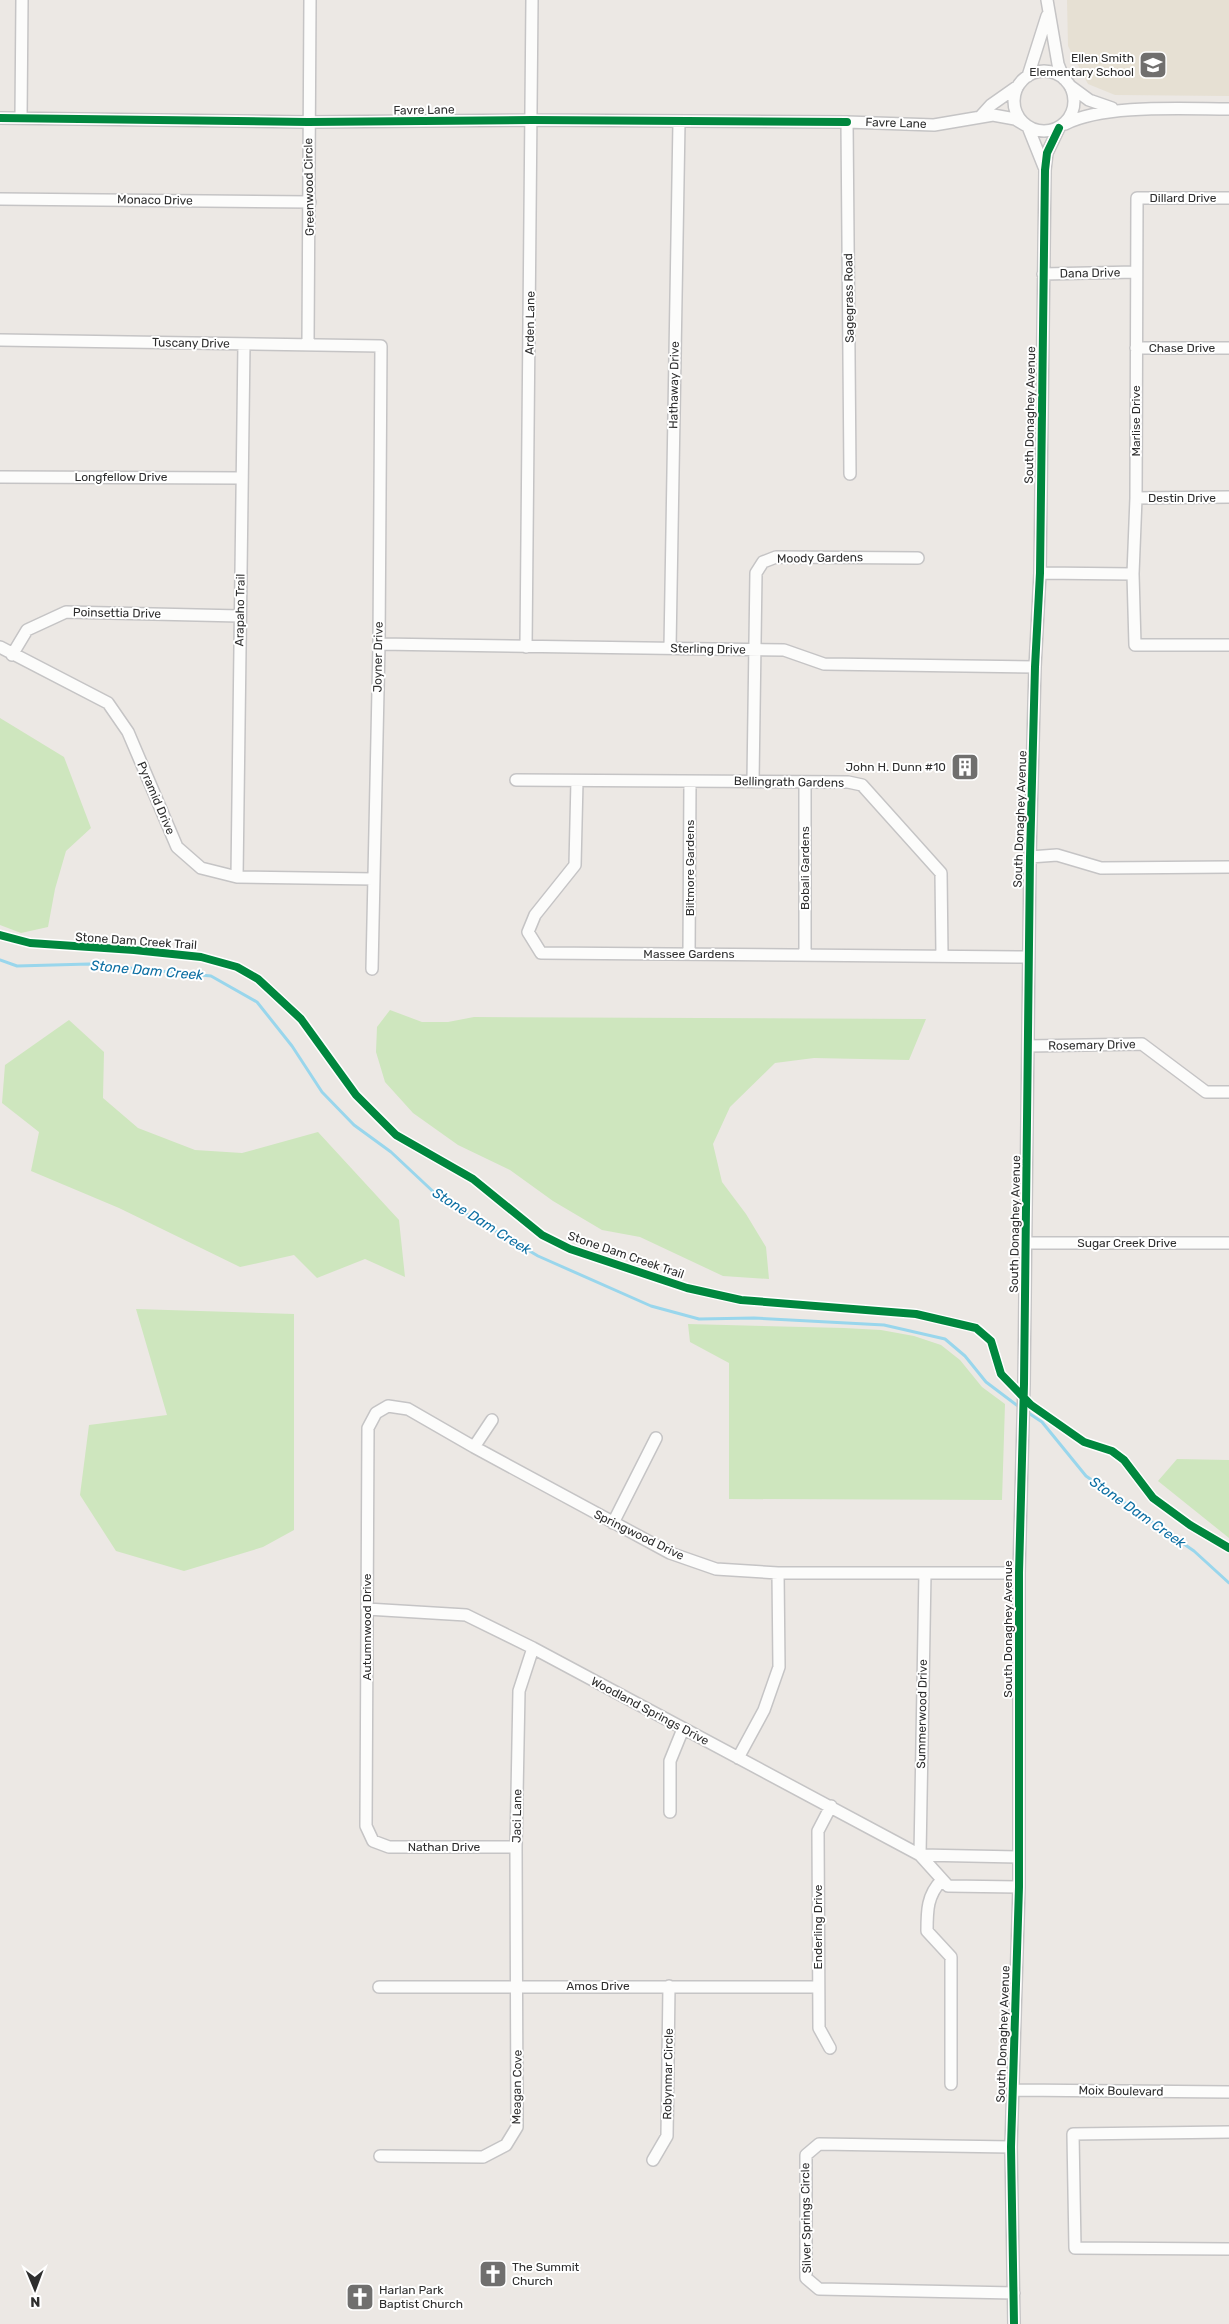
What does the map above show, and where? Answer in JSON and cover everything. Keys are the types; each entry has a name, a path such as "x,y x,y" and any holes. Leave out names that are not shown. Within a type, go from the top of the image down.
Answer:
{"street":[{"path":"21,118 22,0"},
{"name":"Greenwood Circle","path":"308,343 310,0"},
{"name":"Arden Lane","path":"526,646 532,0"},
{"path":"981,116 991,104 1018,86 1028,76 1048,6"},
{"path":"1048,6 1058,64 1074,103 1069,119 1061,126"},
{"path":"1028,76 1046,72 1067,82 1099,105 1124,111"},
{"path":"1018,86 1014,102 1016,111 1027,126 1038,131 1048,131 1089,115 1124,111 1229,109"},
{"name":"Favre Lane","path":"0,118 308,122 532,120 847,122 934,125 981,116 1004,116 1027,126"},
{"name":"Hathaway Drive","path":"670,648 679,122"},
{"name":"Sagegrass Road","path":"847,122 850,474"},
{"name":"South Donaghey Avenue","path":"1027,126 1046,170"},
{"name":"South Donaghey Avenue","path":"1014,2324 1012,2147 1019,1888 1019,1574 1024,1384 1030,857 1035,668 1040,573 1046,170 1047,153 1061,126"},
{"name":"Dillard Drive","path":"1137,198 1229,198"},
{"name":"Marlise Drive","path":"1137,198 1134,645 1229,645"},
{"name":"Monaco Drive","path":"0,199 310,202"},
{"name":"Dana Drive","path":"1043,274 1136,272"},
{"name":"Tuscany Drive","path":"0,340 244,344 308,343 381,346"},
{"name":"Arapaho Trail","path":"237,877 244,344"},
{"name":"Joyner Drive","path":"372,969 379,644 381,346"},
{"name":"Chase Drive","path":"1136,348 1229,348"},
{"name":"Longfellow Drive","path":"0,477 242,478"},
{"name":"Destin Drive","path":"1136,498 1229,498"},
{"name":"Moody Gardens","path":"753,781 756,573 763,562 776,557 918,558"},
{"path":"1040,573 1133,574"},
{"name":"Poinsettia Drive","path":"12,655 27,630 66,612 240,616"},
{"name":"Sterling Drive","path":"379,644 784,650 824,664 1035,668"},
{"name":"Pyramid Drive","path":"0,647 12,655 108,703 128,732 177,846 200,868 237,877 374,879"},
{"name":"Bellingrath Gardens","path":"516,780 848,782 862,785 941,873 942,955"},
{"name":"Massee Gardens","path":"577,780 575,865 535,915 528,932 541,953 1029,957"},
{"name":"Biltmore Gardens","path":"689,954 690,782"},
{"name":"Bobali Gardens","path":"805,782 805,954"},
{"path":"1030,857 1057,855 1101,868 1229,867"},
{"name":"Rosemary Drive","path":"1029,1046 1142,1044 1206,1092 1229,1092"},
{"name":"Sugar Creek Drive","path":"1025,1243 1229,1243"},
{"name":"Springwood Drive","path":"376,1413 388,1406 408,1409 474,1447 670,1553 716,1569 778,1573 925,1572 1019,1574"},
{"name":"Autumnwood Drive","path":"373,1841 366,1826 368,1428 376,1413"},
{"path":"474,1447 492,1420"},
{"path":"613,1523 656,1438"},
{"name":"Summerwood Drive","path":"920,1855 925,1572"},
{"path":"738,1758 764,1710 779,1667 778,1573"},
{"name":"Woodland Springs Drive","path":"367,1609 466,1615 533,1648 920,1855 942,1880"},
{"name":"Jaci Lane","path":"518,1986 516,1847 519,1691 533,1648"},
{"path":"670,1812 670,1761 683,1729"},
{"name":"Enderling Drive","path":"830,2048 819,2028 818,1831 831,1806"},
{"name":"Nathan Drive","path":"373,1841 389,1847 516,1847"},
{"name":"Woodland Springs Drive","path":"920,1855 1018,1857"},
{"path":"951,2084 951,1957 927,1931 927,1909 933,1889 942,1880 948,1886 1019,1888"},
{"name":"Meagan Cove","path":"380,2156 483,2157 506,2144 517,2127 518,1986"},
{"name":"Robynmar Circle","path":"653,2160 667,2136 670,1986"},
{"name":"Amos Drive","path":"378,1987 818,1987"},
{"name":"Moix Boulevard","path":"1013,2090 1229,2092"},
{"path":"1229,2132 1073,2134 1075,2248 1229,2249"},
{"name":"Silver Springs Circle","path":"1012,2147 819,2144 806,2156 806,2278 819,2289 1014,2292"}],"shaded area":[{"name":"Ellen Smith Elementary School","path":"1067,0 1229,0 1229,96 1115,95 1088,84 1068,46"}],"green space":[{"path":"0,718 64,757 91,828 66,851 55,889 48,927 21,933 0,925"},
{"path":"390,1010 422,1022 448,1022 474,1017 926,1019 909,1060 814,1058 775,1063 730,1107 713,1144 722,1182 746,1214 766,1247 769,1279 723,1276 640,1237 602,1230 553,1201 510,1170 458,1145 413,1113 385,1082 376,1052 377,1027"},
{"path":"69,1020 104,1052 103,1098 138,1128 195,1150 242,1153 318,1132 399,1220 405,1277 365,1259 317,1278 294,1255 240,1267 119,1208 31,1171 39,1132 2,1103 5,1065"},
{"path":"136,1309 294,1314 294,1530 263,1547 184,1571 116,1551 80,1495 89,1425 167,1415"},
{"path":"688,1324 881,1330 914,1336 941,1345 960,1360 982,1387 1005,1404 1002,1500 729,1499 729,1363 690,1342"},
{"path":"1177,1459 1229,1460 1229,1538 1158,1481"}],"waterway":[{"name":"Stone Dam Creek","path":"0,960 17,966 89,964 211,976 257,1002 292,1046 322,1092 354,1125 391,1152 440,1198 538,1256 651,1306 699,1319 754,1318 884,1325 945,1339 965,1356 986,1382 1019,1407"},
{"name":"Stone Dam Creek","path":"1027,1412 1042,1422 1086,1476 1194,1551 1229,1583"}],"cycle path":[{"path":"0,118 308,122 532,120 847,122"},
{"path":"1014,2324 1011,2147 1019,1887 1019,1573 1024,1384 1030,857 1035,667 1040,573 1045,170 1047,153 1059,128"},
{"name":"Stone Dam Creek Trail","path":"0,935 30,943 134,950 201,957 237,967 258,979 301,1019 356,1095 396,1135 473,1179 542,1235 570,1249 687,1288 741,1300 916,1314 976,1328 991,1341 1001,1374 1031,1405 1084,1442 1112,1451 1124,1460 1153,1498 1190,1525 1229,1548"}],"place":[{"name":"Ellen Smith Elementary School","path":"1153,65"},
{"name":"John H. Dunn #10","path":"965,767"},
{"name":"The Summit Church","path":"493,2274"},
{"name":"Harlan Park Baptist Church","path":"360,2297"}]}
